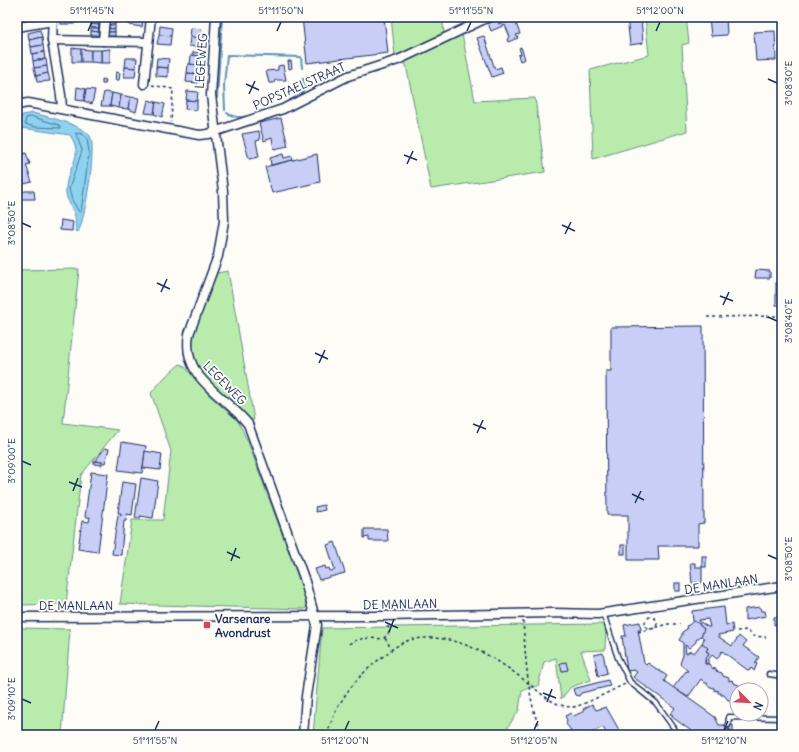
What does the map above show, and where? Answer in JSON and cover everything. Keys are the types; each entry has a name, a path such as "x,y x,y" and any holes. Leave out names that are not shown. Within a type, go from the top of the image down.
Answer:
{"street":[{"path":"104,41 105,17"},
{"path":"144,84 151,17"},
{"name":"LEGEWEG","path":"216,17 211,95 224,191 224,220 218,256 189,334 187,346 188,357 193,368 201,378 240,414 248,424 316,615 317,626 306,696 303,735"},
{"name":"POPSTAELSTRAAT","path":"20,104 39,104 198,135 208,134 283,108 348,76 398,60 489,17"},
{"path":"17,27 50,19 62,109"},
{"path":"52,40 148,42"},
{"name":"DE MANLAAN","path":"17,617 388,616 603,613 782,586"}],"lane":[{"path":"603,613 618,658 630,682 656,703 674,728 676,735"},
{"path":"769,674 782,676"},
{"path":"728,725 729,717 782,718"}],"path":[{"path":"17,62 24,96 20,104"},
{"path":"144,84 173,89 170,130"},
{"path":"707,317 782,316"},
{"path":"522,613 528,682 536,722 542,735"},
{"path":"349,644 354,640 385,638 389,633 388,616"},
{"path":"650,616 654,617 657,622 653,628 647,627 645,624 646,620 650,616"},
{"path":"638,632 668,624 680,624"},
{"path":"737,631 747,630 753,636 766,637"},
{"path":"385,638 392,650"},
{"path":"327,735 333,714 356,680 392,650 409,640 430,639 456,641 481,651 528,682 555,704 574,708 630,682"}],"green space":[{"path":"391,17 442,17 444,33 395,56"},
{"path":"645,17 686,17 689,43 682,45 687,131 593,159 590,70 649,55"},
{"path":"462,34 475,101 535,98 545,172 431,189 405,60"},
{"path":"79,269 63,423 118,430 81,475 66,604 17,605 17,270"},
{"path":"228,271 254,420 251,420 222,395 201,374 196,367 193,358 192,346 194,333 203,307 217,273"},
{"path":"180,364 184,366 210,396 238,421 248,442 307,601 307,606 305,609 120,604 132,520 163,520 171,451 151,393 165,377"},
{"path":"606,624 605,650 581,651 591,680 571,687 561,699 556,658 544,662 538,686 522,690 519,710 508,727 510,735 313,735 322,628"},
{"path":"17,628 70,629 62,735 17,735"}],"water":[{"path":"33,113 72,125 86,132 90,136 92,142 92,153 87,199 78,232 76,231 75,216 67,198 66,191 67,179 76,155 74,143 70,135 22,128 20,122 22,115"}],"building":[{"path":"61,17 74,17 74,24 61,24"},
{"path":"92,17 99,17 99,25 91,24"},
{"path":"130,17 143,17 143,19"},
{"path":"191,17 205,17 203,19"},
{"path":"302,17 384,17 388,53 307,63"},
{"path":"627,17 641,17 643,43 630,45"},
{"path":"709,17 726,17 727,35 711,36"},
{"path":"108,18 116,18 116,22 108,21"},
{"path":"130,18 143,19 142,27 129,25"},
{"path":"514,18 520,34 516,35 518,38 508,42 507,39 510,37 505,25 491,31 488,23 497,20 499,24"},
{"path":"108,21 116,22 115,25 108,25"},
{"path":"91,24 99,25 99,28 91,28"},
{"path":"108,25 115,25 115,29 107,28"},
{"path":"160,26 172,28 171,36 159,35"},
{"path":"91,28 99,28 99,32 91,31"},
{"path":"107,28 115,29 115,32 107,32"},
{"path":"191,28 202,29 201,38 190,37"},
{"path":"40,30 42,37 29,40 28,33"},
{"path":"91,31 99,32 99,35 91,35"},
{"path":"775,31 776,60 756,61 754,32"},
{"path":"107,32 115,32 115,36 107,36"},
{"path":"159,35 171,36 170,45 157,44"},
{"path":"484,36 495,69 501,67 503,73 492,77 477,38"},
{"path":"42,37 43,45 31,47 29,40"},
{"path":"190,37 201,38 200,47 189,46"},
{"path":"43,45 44,52 32,54 31,47"},
{"path":"521,47 525,59 520,61 518,55 521,54 519,48"},
{"path":"72,48 81,49 81,62 72,62"},
{"path":"81,49 91,50 91,62 81,62"},
{"path":"110,49 110,63 101,63 101,50"},
{"path":"91,50 101,50 101,63 91,62"},
{"path":"44,52 45,59 33,61 32,54"},
{"path":"193,52 200,53 199,56 193,56"},
{"path":"191,55 202,56 201,66 190,64"},
{"path":"126,58 137,58 136,68 125,67"},
{"path":"157,58 169,59 168,68 156,67"},
{"path":"46,59 47,66 34,68 33,61"},
{"path":"288,61 291,61 292,68 289,69"},
{"path":"188,64 199,65 198,74 187,73"},
{"path":"283,65 286,80 275,80 274,83 269,83 266,71 278,70 278,66"},
{"path":"47,66 48,73 36,76 34,68"},
{"path":"125,67 136,68 135,77 124,77"},
{"path":"156,67 168,68 168,77 156,76"},
{"path":"116,72 120,73 119,80 115,80"},
{"path":"48,73 50,81 37,82 36,76"},
{"path":"187,73 198,74 198,83 186,82"},
{"path":"102,79 106,80 105,84 102,84"},
{"path":"77,87 86,89 84,101 76,100"},
{"path":"86,89 95,90 92,104 84,101"},
{"path":"187,91 198,92 197,101 186,100"},
{"path":"104,92 112,93 110,106 101,106"},
{"path":"112,93 121,95 119,108 110,106"},
{"path":"121,95 130,97 128,109 119,108"},
{"path":"130,97 139,98 136,112 128,109"},
{"path":"148,100 156,102 154,114 145,113"},
{"path":"186,100 197,101 197,110 185,109"},
{"path":"156,102 165,104 162,117 154,114"},
{"path":"281,118 288,146 274,149 272,138 264,141 259,123"},
{"path":"259,131 260,140 256,141 259,157 249,159 242,134"},
{"path":"26,153 30,164 26,165 32,182 24,184 17,164 17,156"},
{"path":"283,154 284,158 292,156 293,160 271,165 270,158"},
{"path":"317,154 320,182 272,193 265,167"},
{"path":"34,191 35,199 17,199 17,193"},
{"path":"61,220 73,222 72,231 60,230"},
{"path":"756,270 770,271 770,278 755,278"},
{"path":"776,283 782,283 782,305 776,305"},
{"path":"703,326 704,523 698,524 698,546 658,546 659,560 628,560 628,515 607,515 606,371 611,371 611,327"},
{"path":"122,442 146,446 142,473 118,470"},
{"path":"105,448 109,449 105,463 95,461"},
{"path":"145,451 162,454 160,470 143,468"},
{"path":"94,461 102,462 102,465 94,464"},
{"path":"91,472 108,474 98,552 78,549 82,521 89,522 90,517 85,517"},
{"path":"141,478 158,481 153,518 140,516 140,519 135,518"},
{"path":"122,482 136,484 132,515 127,514 126,521 124,521 121,555 112,554 118,515 121,516 121,513 118,513"},
{"path":"324,505 325,510 316,512 315,507"},
{"path":"364,529 387,529 388,541 369,541 369,537 364,538"},
{"path":"335,542 345,573 319,580 315,569 325,566 326,569 329,568 330,571 335,570 327,545"},
{"path":"621,545 625,545 625,554 621,554"},
{"path":"702,556 706,556 706,567 702,567"},
{"path":"690,563 695,563 695,567 702,567 702,583 692,583"},
{"path":"675,583 680,583 680,591 675,591"},
{"path":"724,607 726,625 732,624 733,632 718,635 732,646 739,636 746,642 743,646 759,657 755,663 757,664 754,671 751,668 749,671 722,651 717,659 712,655 708,660 708,664 705,664 705,659 709,653 706,651 708,648 702,643 704,639 700,633 704,629 699,625 700,624 693,621 692,611","holes":["708,619 710,627 700,622 699,620"]},
{"path":"760,607 761,611 765,611 766,616 745,620 745,609"},
{"path":"774,617 782,617 782,624 774,625"},
{"path":"693,621 700,624 699,625 704,629 701,636 689,648 685,645 686,654 690,651 694,653 702,643 708,648 706,651 709,653 705,659 705,664 709,664 713,669 716,668 716,671 729,678 729,681 732,680 733,682 729,682 729,700 724,695 721,695 721,693 718,693 718,690 715,691 714,688 708,686 707,683 701,679 688,697 673,688 686,671 688,671 680,664 683,655 683,643 679,640 682,632 687,629 686,626"},
{"path":"640,622 641,630 638,630 644,663 646,665 648,663 667,676 664,681 715,717 719,725 733,725 733,732 720,732 719,735 693,735 694,733 670,714 675,708 633,677 637,672 634,670 627,671 622,636 626,636 624,625"},
{"path":"603,653 607,673 598,676 594,655"},
{"path":"566,662 568,670 562,671 560,663"},
{"path":"608,680 610,686 581,693 579,696 575,695 573,689"},
{"path":"592,704 596,710 606,707 622,735 607,735 603,727 587,735 568,735 567,732 571,730 566,724 567,720 565,716 571,713 574,716 584,711 583,709"}],"waterway":[{"path":"217,98 222,17"},
{"path":"225,110 224,85 227,55 301,57 302,68"},
{"path":"301,96 304,88 303,78"},
{"path":"227,113 232,116 242,117 267,110"}],"place":[{"name":"Varsenare Avondrust","path":"207,625"}]}
